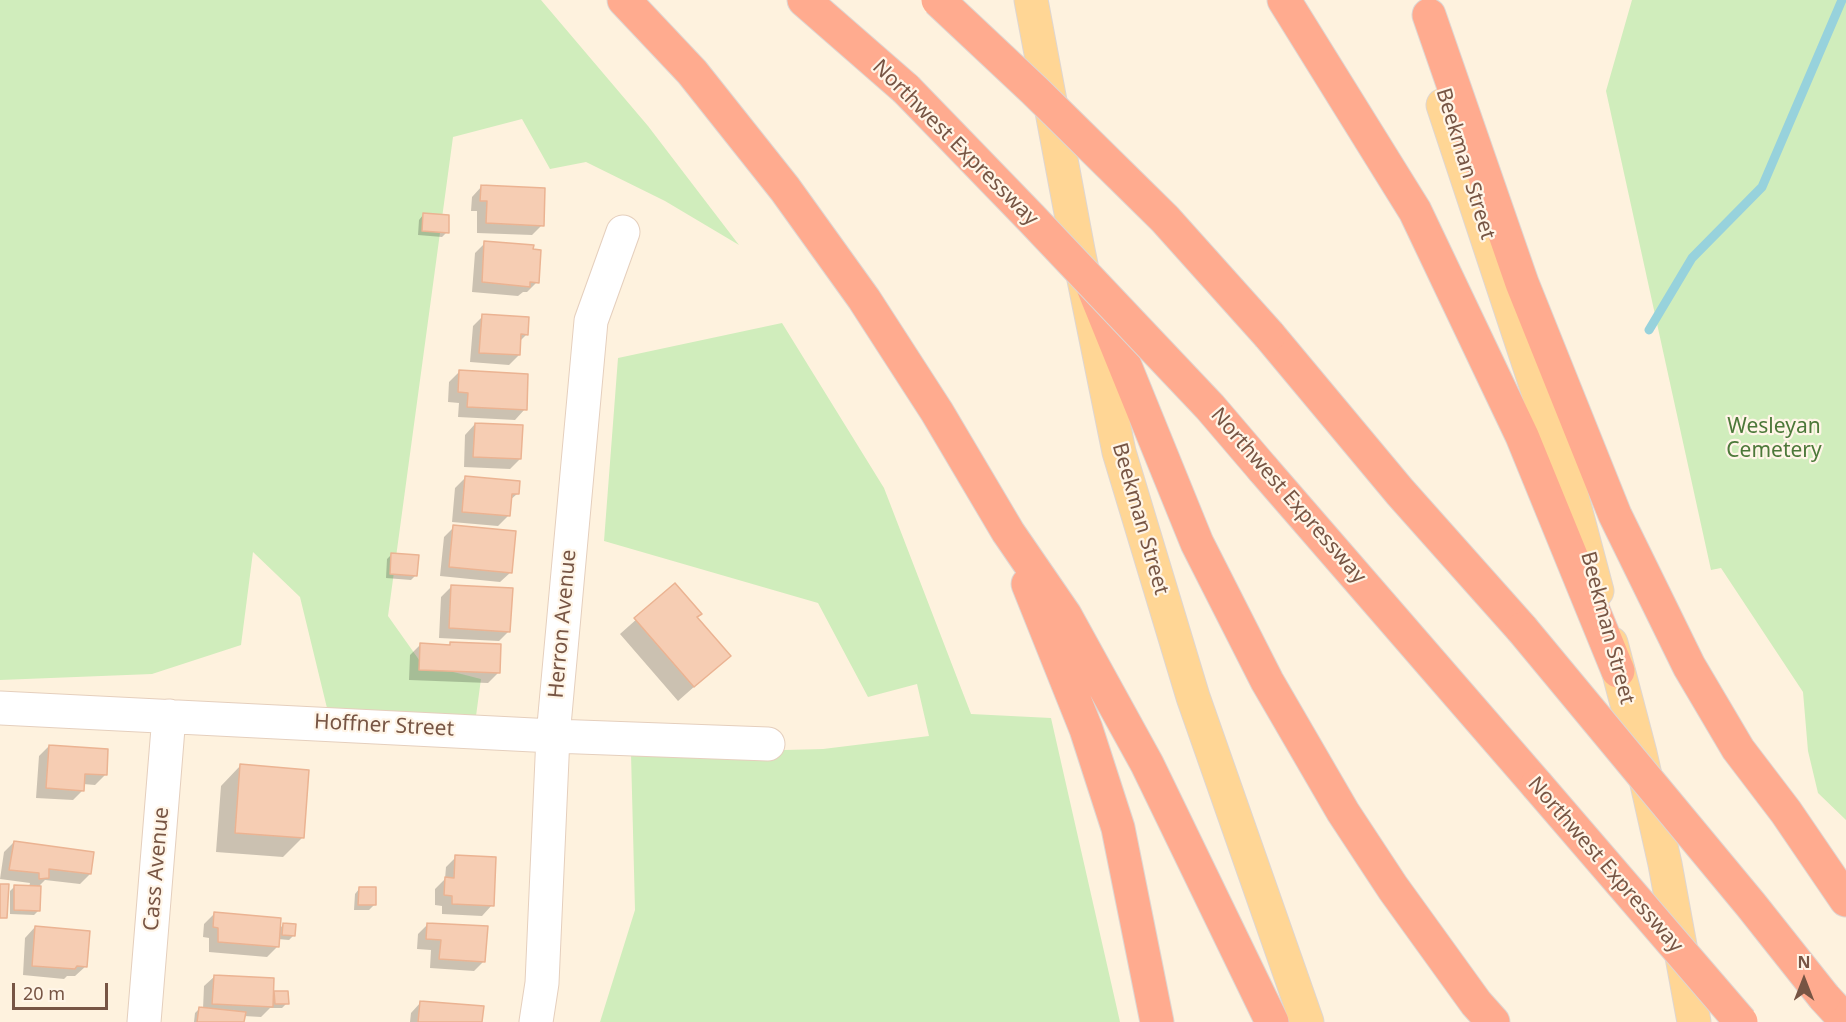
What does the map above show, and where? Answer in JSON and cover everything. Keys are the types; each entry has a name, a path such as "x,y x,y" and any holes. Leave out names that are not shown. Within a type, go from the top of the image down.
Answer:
{"highway":[{"path":"624,0 692,72 785,189 870,308 937,412 1008,532 1065,615 1142,754 1272,1022"},
{"name":"Northwest Expressway","path":"804,0 906,89 1194,390 1741,1022"},
{"path":"938,0 1035,90 1165,219 1269,335 1400,492 1522,629 1846,1021"},
{"path":"1284,0 1414,211 1522,436 1618,671"},
{"path":"1427,7 1522,283 1615,515 1689,666 1732,740 1786,812 1846,900"},
{"path":"1078,250 1197,543 1267,681 1343,812 1387,879 1476,1003 1493,1022"},
{"path":"1008,532 1086,729 1118,828 1157,1022"}],"main road":[{"name":"Beekman Street","path":"1031,0 1119,452 1193,698 1307,1022"},
{"name":"Beekman Street","path":"1427,7 1443,102 1568,482 1618,671 1665,864 1694,1022"}],"street":[{"name":"Herron Avenue","path":"536,1022 542,983 553,736 591,321 624,232"},
{"name":"Hoffner Street","path":"0,708 553,736 768,744"},
{"name":"Cass Avenue","path":"144,1022 169,716"}],"green space":[{"path":"0,0 541,0 648,126 739,245 665,201 586,162 550,169 522,119 453,137 388,616 422,664 481,679 476,716 327,708 300,597 253,552 241,645 152,674 0,680"},
{"name":"Wesleyan Cemetery","path":"1632,0 1846,0 1846,820 1818,793 1808,751 1803,692 1721,568 1711,570 1606,91"},
{"path":"782,323 884,488 971,714 1051,718 1120,1022 600,1022 635,910 631,754 823,749 929,736 917,684 868,697 818,603 604,541 618,358"}],"building":[{"path":"481,185 545,188 544,226 486,223 487,201 480,201"},
{"path":"423,213 449,215 449,233 422,231"},
{"path":"484,241 534,245 533,249 541,250 539,283 530,282 530,287 482,282"},
{"path":"482,314 529,317 528,335 521,334 520,355 479,353"},
{"path":"459,370 528,374 527,410 467,407 468,393 458,392"},
{"path":"475,423 523,425 521,459 473,457"},
{"path":"465,476 520,481 519,494 512,494 510,516 462,512"},
{"path":"453,525 516,531 512,573 449,567"},
{"path":"391,553 419,555 417,576 390,574"},
{"path":"675,583 702,614 697,617 731,656 694,687 634,618"},
{"path":"451,585 513,588 510,632 449,628"},
{"path":"450,642 501,644 500,673 419,670 420,643 450,645"},
{"path":"49,745 108,749 107,775 85,774 84,791 46,788"},
{"path":"240,764 309,770 304,838 235,833"},
{"path":"14,841 94,852 91,874 49,869 49,878 39,879 39,873 9,870"},
{"path":"455,855 496,857 494,906 452,904 452,896 444,895 445,877 454,878"},
{"path":"0,884 9,884 7,918 0,918"},
{"path":"14,885 41,886 40,911 14,910"},
{"path":"359,887 376,887 376,905 358,905"},
{"path":"214,912 281,918 279,947 218,942 218,928 213,927"},
{"path":"283,923 296,924 295,936 282,935"},
{"path":"427,923 488,926 485,962 439,959 441,940 426,939"},
{"path":"35,926 90,931 87,967 77,966 75,969 32,966"},
{"path":"214,975 274,978 273,1007 212,1004"},
{"path":"274,991 288,991 289,1004 275,1004"},
{"path":"420,1001 484,1006 482,1022 418,1022"},
{"path":"199,1007 246,1012 244,1022 197,1022"}],"waterway":[{"path":"1649,330 1692,258 1762,187 1842,0"}]}
